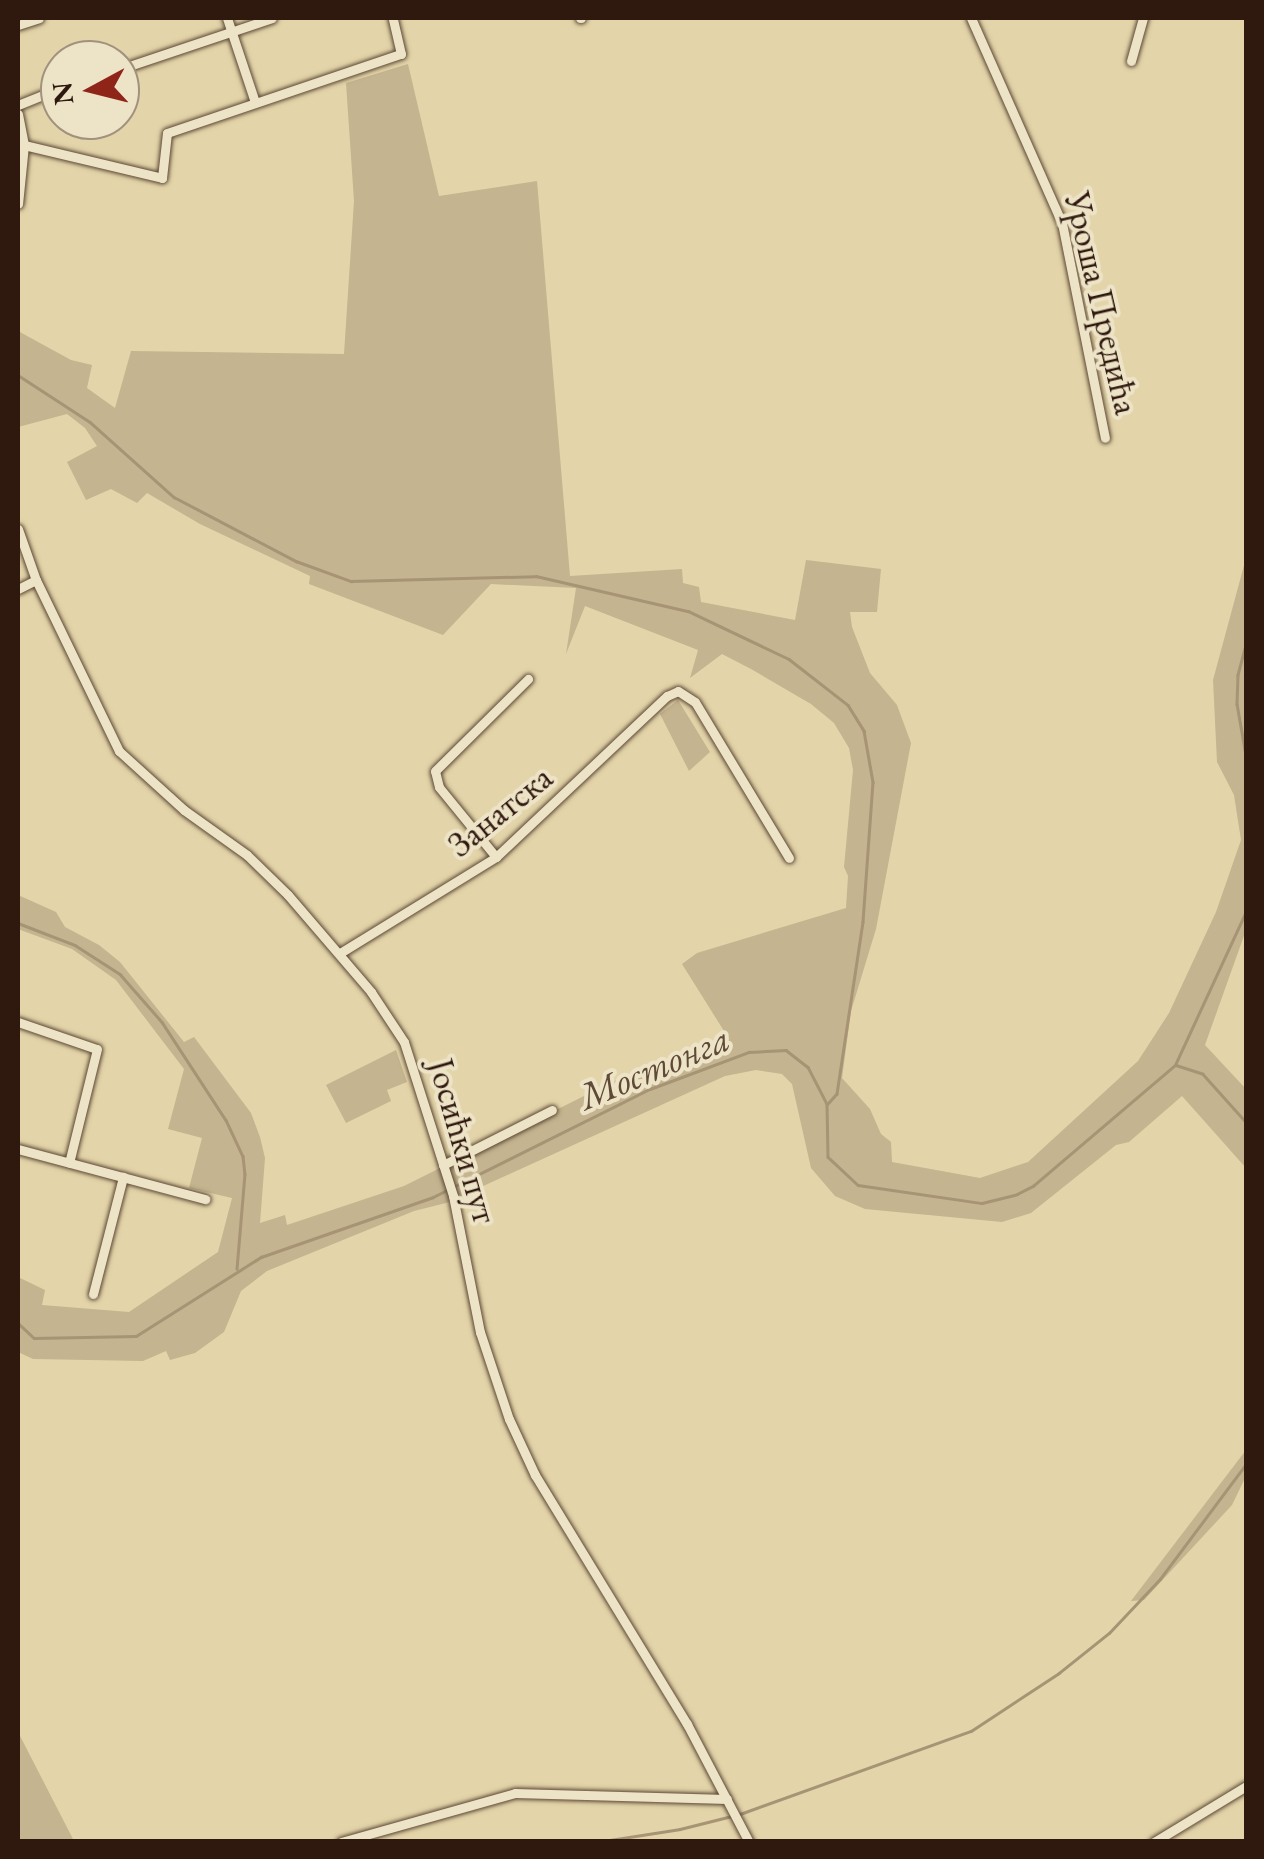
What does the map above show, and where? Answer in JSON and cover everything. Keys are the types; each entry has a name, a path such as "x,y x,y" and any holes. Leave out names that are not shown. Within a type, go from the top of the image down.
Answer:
{"street":[{"path":"18,25 39,18"},
{"path":"227,18 255,102"},
{"path":"140,62 272,18"},
{"path":"24,145 162,178 167,133 401,54 393,18"},
{"name":"Уроша Предића","path":"971,18 1062,223 1105,438"},
{"path":"1131,61 1143,18"},
{"path":"18,114 24,145 18,204"},
{"name":"Јосићки пут","path":"18,529 36,580 119,751 184,810 260,867 340,953 404,1042 454,1196 480,1332 509,1419 535,1476 678,1708 750,1842"},
{"path":"18,589 36,580"},
{"path":"496,857 439,787 435,770 528,679"},
{"name":"Занатска","path":"340,953 496,857 610,754 667,696 678,691 695,702 789,858"},
{"path":"18,1022 97,1049 69,1163"},
{"path":"444,1168 552,1110"},
{"path":"18,1149 205,1199"},
{"path":"93,1294 123,1176"},
{"path":"1154,1842 1246,1786"},
{"path":"341,1842 515,1793 729,1802"}],"shaded area":[{"path":"408,64 439,196 537,181 570,576 682,569 683,583 699,587 701,602 795,620 806,560 881,569 877,612 850,612 852,627 870,673 897,705 911,743 876,929 851,1011 842,1078 870,1109 881,1134 891,1142 892,1162 980,1178 1028,1162 1138,1061 1169,1013 1216,912 1241,840 1234,795 1217,762 1213,680 1246,558 1246,930 1205,1045 1246,1089 1246,1168 1182,1096 1129,1142 1116,1145 1031,1213 1002,1222 865,1209 835,1196 811,1168 792,1084 782,1074 756,1070 725,1076 446,1203 414,1211 267,1271 241,1291 224,1332 195,1353 170,1360 166,1351 143,1361 33,1359 18,1352 18,1277 45,1290 42,1305 129,1312 218,1252 232,1198 189,1188 202,1138 168,1129 184,1069 116,980 72,949 18,929 18,895 56,912 65,927 99,945 120,962 184,1042 194,1037 251,1113 260,1137 265,1158 260,1223 285,1215 287,1225 404,1186 614,1081 729,1039 682,964 697,953 846,908 848,876 844,867 853,770 849,748 834,723 811,704 751,669 722,654 690,678 698,650 585,606 566,654 576,588 491,584 443,635 309,584 310,576 200,524 147,493 137,503 111,489 86,500 67,462 97,446 85,428 67,414 18,427 18,331 71,360 92,365 87,388 115,408 131,351 344,354 354,201 346,83"},
{"path":"678,700 710,752 689,771 660,714"},
{"path":"396,1050 407,1082 387,1090 391,1101 346,1123 326,1085"},
{"path":"1246,1450 1246,1476 1232,1505 1144,1600 1131,1601"},
{"path":"18,1732 74,1841 18,1841"}],"waterway":[{"path":"18,375 90,422 174,497 296,561 351,581 536,576 688,611 789,659 848,705 864,731 873,782 863,922 837,1094 829,1103"},
{"name":"Мостонга","path":"1246,645 1238,675 1237,704 1246,755"},
{"name":"Мостонга","path":"18,1323 34,1338 136,1336 261,1257 433,1197 650,1089 749,1052 786,1050 808,1067 827,1104 828,1157 858,1185 982,1203 1017,1194 1033,1186 1175,1065 1246,911"},
{"path":"18,923 75,945 120,974 162,1022 226,1120 243,1156 245,1174 237,1269"},
{"path":"1176,1065 1203,1074 1246,1122"},
{"path":"740,1814 971,1731 1059,1673 1109,1633 1160,1579 1246,1464"},
{"path":"597,1842 732,1816"}]}
